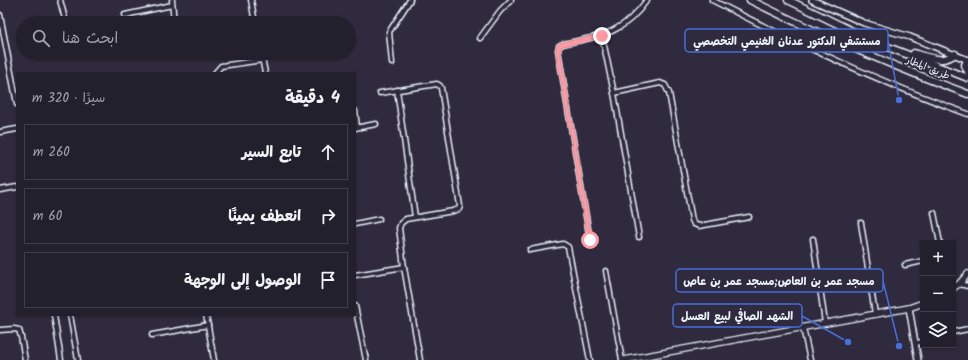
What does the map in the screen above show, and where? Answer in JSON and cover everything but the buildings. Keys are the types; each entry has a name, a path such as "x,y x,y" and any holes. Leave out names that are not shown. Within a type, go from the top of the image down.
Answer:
{"highway":[{"name":"طريق المطار","path":"750,0 880,60 968,94"},
{"name":"طريق المطار","path":"788,0 875,42 968,78"},
{"path":"891,48 940,60 947,59 955,54"},
{"path":"968,60 965,65 968,72"}],"main road":[{"path":"956,286 968,274"},
{"path":"623,360 803,328 909,308 920,304"}],"street":[{"path":"60,0 64,16"},
{"path":"172,0 173,16"},
{"path":"251,0 254,16"},
{"path":"392,63 389,32 410,0"},
{"path":"480,38 500,11 511,0"},
{"path":"590,240 558,50 559,46 563,44 602,36 628,22 647,0"},
{"path":"712,0 769,29 902,89 968,114"},
{"path":"812,0 864,23 910,37 968,60"},
{"path":"125,15 172,6"},
{"path":"0,15 16,99"},
{"path":"602,36 614,93 639,237"},
{"path":"0,51 6,51"},
{"path":"216,72 221,66 262,60 265,72"},
{"path":"380,93 437,84 440,86 460,206 459,209 453,211 406,219 401,223 399,228 420,360"},
{"path":"614,93 660,84 665,85 669,93 692,220 694,224 699,226 749,217"},
{"path":"397,90 415,217"},
{"path":"356,127 376,124"},
{"path":"0,132 16,129"},
{"path":"0,190 16,187"},
{"path":"934,213 939,240"},
{"path":"356,224 379,219"},
{"path":"861,222 875,314"},
{"path":"813,239 825,323"},
{"path":"530,250 562,244 568,247 590,360"},
{"path":"905,265 920,262"},
{"path":"356,275 404,267"},
{"path":"606,271 623,360"},
{"path":"959,284 968,286"},
{"path":"909,308 918,360"},
{"path":"356,311 366,360"},
{"path":"54,316 61,360"},
{"path":"70,316 78,360"},
{"path":"206,316 214,360"},
{"path":"152,335 208,325"},
{"path":"803,328 810,360"},
{"path":"956,331 968,329"},
{"path":"0,330 19,330 25,360"},
{"path":"915,344 920,343"}],"place":[{"name":"مستشفي الدكتور عدنان الغنيمي التخصصي","path":"899,100"},
{"name":"الشهد الصافي لبيع العسل","path":"848,342"},
{"name":"مسجد عمر بن العاص;مسجد عمر بن عاص","path":"899,346"}],"route":[{"path":"590,240 558,50 559,46 563,44 602,36"}]}
